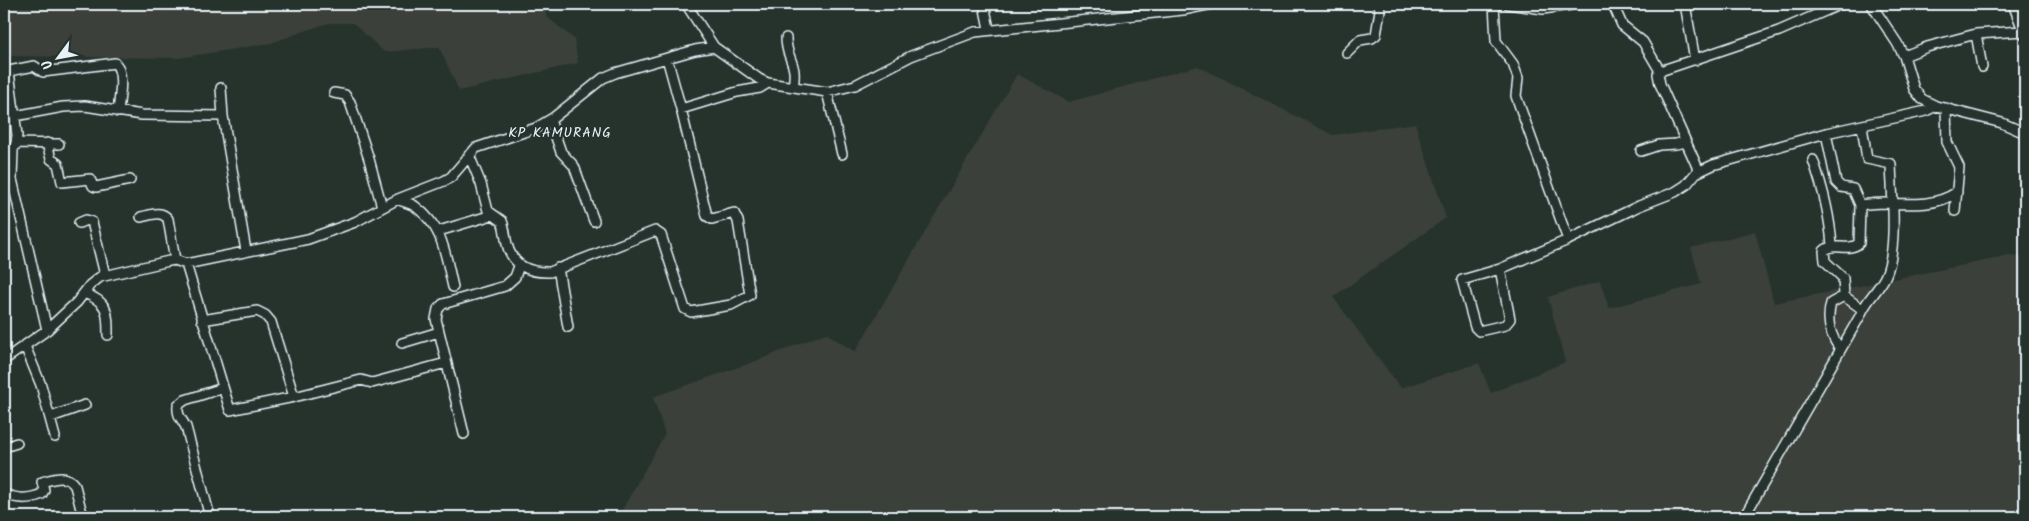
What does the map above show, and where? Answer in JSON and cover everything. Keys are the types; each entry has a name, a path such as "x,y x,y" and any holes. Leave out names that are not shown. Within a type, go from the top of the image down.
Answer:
{"street":[{"path":"686,4 714,47 750,74 768,83 827,92 855,85 911,56 975,32 1212,4"},
{"path":"984,4 989,29"},
{"path":"1347,53 1360,40 1372,38 1376,34 1380,10 1379,4"},
{"path":"1494,4 1496,41 1515,69 1518,78 1516,96 1568,240"},
{"path":"1508,4 1543,9 1562,8 1578,4"},
{"path":"1685,4 1695,60"},
{"path":"1660,71 1779,31 1841,4"},
{"path":"1871,4 1904,56 1914,88 1922,99 1936,106 2002,123 2025,133"},
{"path":"1904,56 1927,47 1976,34 2024,33 2013,4"},
{"path":"1615,9 1622,25 1640,37 1660,71 1660,84 1699,171"},
{"path":"1976,34 1982,67"},
{"path":"786,38 787,53 794,64 796,75 793,87"},
{"path":"4,360 47,330 77,302 90,285 105,275 174,260 186,264 308,239 330,232 355,222 398,199 444,181 451,177 476,148 536,128 550,120 603,78 667,58 714,47"},
{"path":"469,155 481,184 488,211 502,220 510,253 519,266 539,272 550,272 655,231 661,235 666,246 685,309 691,312 731,304 750,295 738,221 734,213 712,219 707,216 667,58"},
{"path":"47,330 12,179 11,148 15,116 9,71 34,66 43,72 115,63 119,70 118,112"},
{"path":"681,109 737,92 760,88 768,83"},
{"path":"221,88 223,116 246,251"},
{"path":"827,92 842,154"},
{"path":"334,93 345,95 350,102 369,159 382,207"},
{"path":"15,116 63,107 85,106 118,112 162,116 223,116"},
{"path":"1500,269 1510,319 1505,325 1479,331 1475,327 1462,280 1500,269 1568,240 1625,212 1676,192 1686,185 1699,171 1712,165 1826,133 1926,111 1936,106"},
{"path":"1946,108 1948,142 1959,167 1955,212"},
{"path":"550,120 561,152 574,166 594,222"},
{"path":"1744,517 1860,316 1862,309 1885,277 1892,256 1891,164 1867,159 1862,126"},
{"path":"1826,133 1836,182 1840,187 1853,189 1860,204 1858,243 1848,248 1832,246 1826,248 1823,256 1829,267 1843,278 1844,296"},
{"path":"1641,151 1659,145 1685,142"},
{"path":"11,148 47,143 59,144"},
{"path":"47,143 52,159 58,164 62,182 90,179 96,187 130,180"},
{"path":"1813,160 1828,213 1832,246"},
{"path":"1860,204 1884,203 1892,205 1936,202 1957,192"},
{"path":"398,199 414,205 433,222 439,232 453,287"},
{"path":"141,217 165,215 168,219 174,260"},
{"path":"439,232 492,215"},
{"path":"79,223 86,220 92,222 105,275"},
{"path":"186,264 230,410 294,397 361,380 372,383 446,363"},
{"path":"464,434 436,316 440,306 464,297 505,286 515,277 519,266"},
{"path":"558,268 568,327"},
{"path":"84,293 101,300 106,308 108,335"},
{"path":"1844,296 1862,309"},
{"path":"1840,349 1831,334 1828,318 1831,304 1844,296"},
{"path":"202,320 257,310 265,315 270,322 294,397"},
{"path":"402,343 439,332"},
{"path":"25,346 41,385 55,437"},
{"path":"210,517 186,427 178,415 178,405 185,400 223,388"},
{"path":"51,417 85,405"},
{"path":"4,447 17,443"},
{"path":"4,494 15,499 32,498 42,494 44,490 42,482 64,478 72,482 84,517"}],"shaded area":[{"path":"4,4 547,4 546,16 574,39 578,63 459,91 439,47 384,52 353,23 328,23 271,43 179,58 4,56"},
{"path":"1198,66 1333,135 1415,123 1446,218 1333,297 1401,388 1479,363 1491,393 1565,362 1548,297 1600,281 1609,308 1701,284 1691,248 1755,231 1774,303 2009,256 2025,257 2025,517 618,517 665,434 653,397 756,361 826,333 855,352 1017,74 1069,102"}],"district":[{"name":"KP KAMURANG","path":"560,133"}]}
